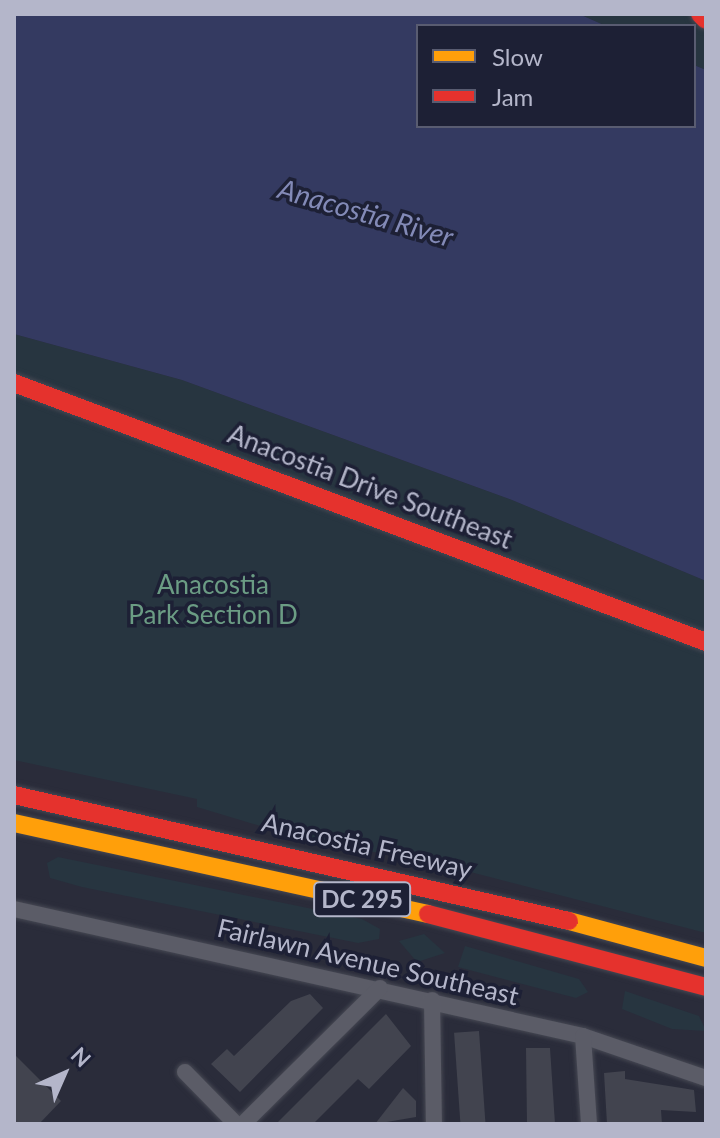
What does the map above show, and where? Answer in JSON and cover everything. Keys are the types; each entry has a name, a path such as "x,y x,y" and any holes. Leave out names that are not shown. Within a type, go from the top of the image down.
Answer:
{"main road":[{"path":"700,14 706,20"},
{"name":"Anacostia Drive Southeast","path":"14,383 706,642"},
{"name":"Anacostia Freeway","path":"14,795 492,900 706,957"},
{"name":"Anacostia Freeway","path":"14,823 485,926 706,987"}],"street":[{"path":"14,925 21,910"},
{"name":"Fairlawn Avenue Southeast","path":"21,910 380,988 583,1036 706,1078"},
{"path":"243,1124 380,988"},
{"path":"432,1000 434,1124"},
{"path":"583,1036 589,1124"},
{"path":"185,1072 236,1124"}],"green space":[{"path":"579,14 706,14 706,70 696,66 696,24 602,24"},
{"name":"Anacostia Park Section D","path":"14,334 182,380 512,500 706,581 706,933 424,860 317,843 197,807 197,799 14,760"},
{"path":"58,857 362,919 380,929 379,939 358,943 82,887 50,878 47,863"},
{"path":"424,934 445,953 417,962 399,941"},
{"path":"465,946 579,979 588,992 576,998 458,967"},
{"path":"625,991 699,1016 706,1031 672,1029 622,1009"}],"water":[{"name":"Anacostia River","path":"14,14 579,14 602,24 416,24 416,128 696,128 696,66 706,70 706,581 512,500 182,380 14,334"}],"building":[{"path":"310,994 323,1008 240,1092 211,1064 227,1049 234,1056 291,1001"},
{"path":"386,1014 411,1046 369,1089 358,1079 313,1124 276,1124"},
{"path":"479,1031 485,1124 460,1124 454,1033"},
{"path":"526,1048 550,1048 555,1124 527,1124"},
{"path":"14,1054 61,1101 39,1124 14,1124"},
{"path":"625,1071 625,1079 694,1090 696,1112 661,1110 662,1124 607,1124 604,1073"},
{"path":"403,1088 416,1101 416,1117 375,1124"}],"traffic: slow":[{"path":"14,823 428,914"},
{"path":"569,921 706,958"}],"traffic: jam":[{"path":"700,14 706,20"},
{"path":"14,383 706,642"},
{"path":"14,795 569,921"},
{"path":"428,914 706,987"}]}
